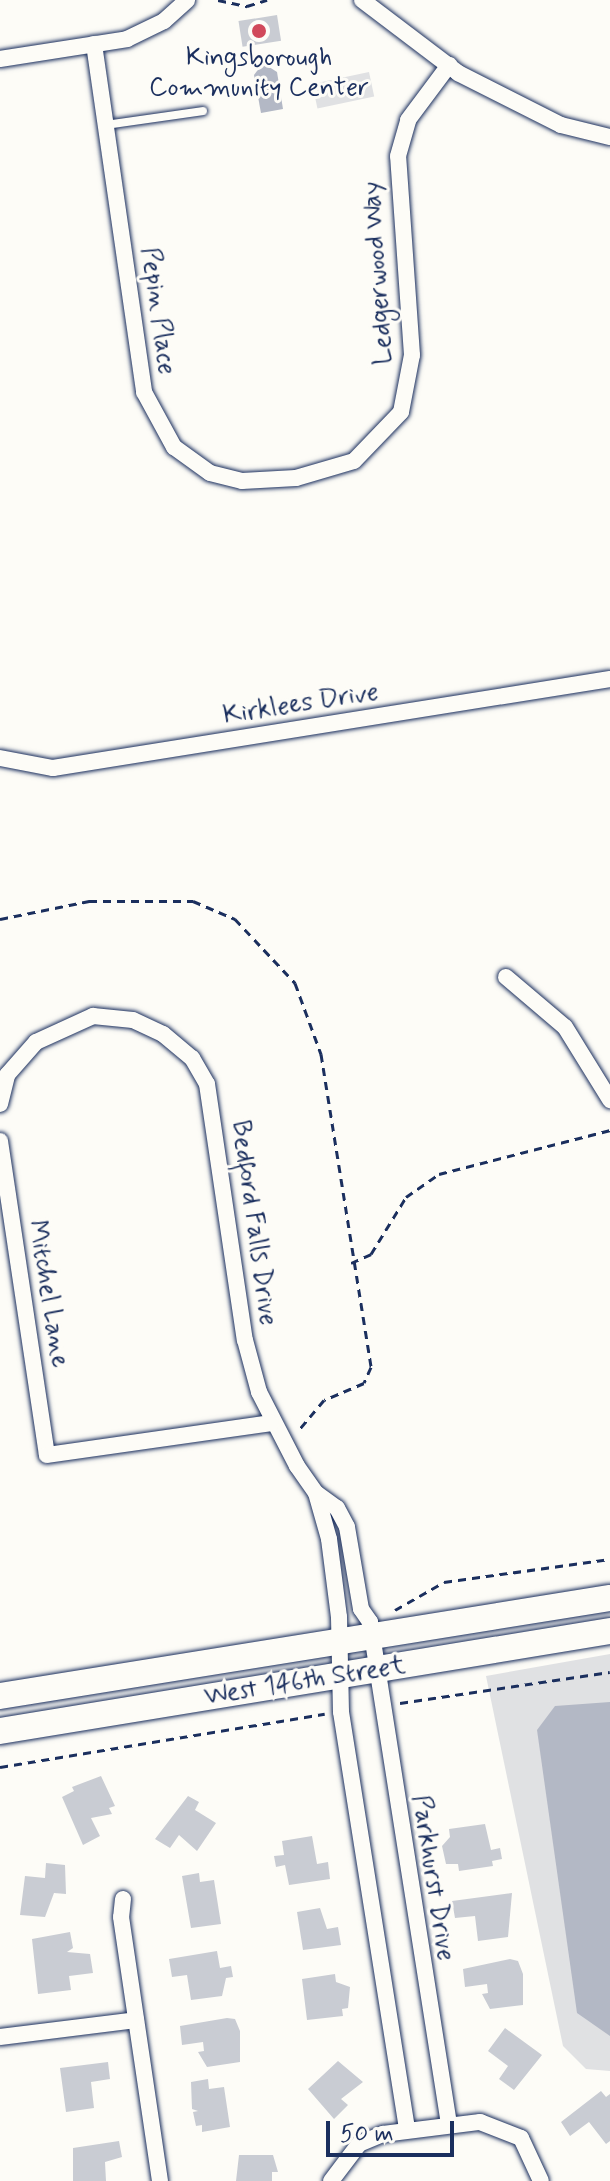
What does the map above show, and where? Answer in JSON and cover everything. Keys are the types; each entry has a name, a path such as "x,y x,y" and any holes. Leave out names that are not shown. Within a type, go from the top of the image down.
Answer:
{"main road":[{"name":"West 146th Street","path":"0,1696 370,1640 610,1598"},
{"name":"West 146th Street","path":"0,1731 610,1631"}],"street":[{"path":"0,59 94,44 147,31 187,0"},
{"path":"362,0 449,65 561,125 610,137"},
{"name":"Pepin Place","path":"94,44 151,413 174,447 210,473 242,481 296,478"},
{"name":"Ledgerwood Way","path":"296,478 354,461 401,412 412,355 398,156 408,120 449,65"},
{"name":"Kirklees Drive","path":"0,758 53,768 610,679"},
{"path":"506,977 565,1027 610,1100"},
{"name":"Bedford Falls Drive","path":"0,1104 7,1075 36,1042 93,1016 133,1020 163,1034 192,1058 207,1084 245,1340 271,1423 316,1493 329,1539 340,1644"},
{"name":"Mitchel Lane","path":"0,1141 3,1189 47,1455 271,1423"},
{"name":"Bedford Falls Drive","path":"316,1493 337,1508 347,1527 370,1640"},
{"name":"Parkhurst Drive","path":"370,1640 449,2124"},
{"path":"340,1644 341,1712 407,2128"},
{"path":"123,1899 136,2020 160,2181"},
{"path":"0,2037 136,2020"},
{"path":"331,2181 359,2144 407,2128 449,2124 503,2127 521,2138 541,2181"}],"lane":[{"path":"106,125 203,111"}],"path":[{"path":"218,0 247,6 267,0"},
{"path":"0,919 89,901 193,901 249,930 295,983 316,1030 369,1378 332,1395 308,1423 280,1439"},
{"path":"351,1263 371,1254 406,1197 439,1174 610,1130"},
{"path":"386,1616 444,1582 610,1559"},
{"path":"379,1705 610,1672"},
{"path":"0,1767 341,1712"}],"shaded area":[{"path":"263,63 277,72 283,109 261,113 254,75"},
{"path":"369,72 374,96 317,109 312,84"},
{"path":"610,1654 610,2071 586,2069 563,2046 486,1676"},
{"path":"610,1702 610,2036 577,2013 537,1730 555,1706"}],"building":[{"name":"Kingsborough Community Center","path":"277,15 281,41 243,47 238,21"},
{"path":"101,1776 115,1806 109,1808 112,1814 91,1818 100,1836 83,1845 62,1797 74,1791 72,1787"},
{"path":"188,1796 199,1802 195,1810 216,1823 197,1851 179,1835 170,1848 155,1839"},
{"path":"485,1824 491,1850 500,1848 502,1859 492,1861 493,1866 459,1871 458,1864 446,1864 442,1846 450,1837 449,1829"},
{"path":"312,1836 317,1864 328,1862 330,1879 289,1885 285,1865 276,1867 274,1856 284,1855 282,1841"},
{"path":"46,1863 65,1865 66,1894 54,1893 45,1917 20,1915 25,1876 45,1878"},
{"path":"199,1873 200,1882 214,1880 221,1924 191,1928 182,1876"},
{"path":"512,1893 508,1937 478,1941 475,1916 455,1918 452,1901"},
{"path":"320,1908 327,1929 338,1927 341,1945 303,1950 297,1912"},
{"path":"70,1932 73,1948 67,1952 90,1954 93,1973 69,1976 71,1990 38,1994 32,1939"},
{"path":"217,1951 220,1968 231,1966 233,1977 226,1978 222,1996 191,2000 187,1975 172,1977 169,1959"},
{"path":"510,1959 518,1961 523,1974 523,2005 490,2009 482,1994 488,1993 487,1984 465,1987 463,1969"},
{"path":"335,1974 336,1982 350,1987 348,2008 342,2009 343,2016 307,2020 302,1979"},
{"path":"235,2019 240,2031 240,2062 207,2067 198,2052 204,2051 203,2042 182,2045 180,2026"},
{"path":"505,2028 542,2055 514,2090 499,2079 508,2066 488,2051"},
{"path":"338,2061 363,2082 341,2099 348,2105 334,2119 308,2089"},
{"path":"108,2062 110,2079 91,2082 94,2108 66,2112 60,2068"},
{"path":"208,2079 209,2089 224,2087 230,2127 202,2132 202,2125 196,2126 193,2112 198,2111 192,2109 191,2082"},
{"path":"601,2091 606,2097 610,2094 610,2141 606,2144 589,2122 570,2136 561,2122"},
{"path":"119,2141 122,2157 105,2162 106,2181 73,2181 73,2148"},
{"path":"239,2155 273,2155 278,2172 272,2172 272,2181 236,2181"}],"place":[{"name":"Kingsborough Community Center","path":"259,31"}]}
